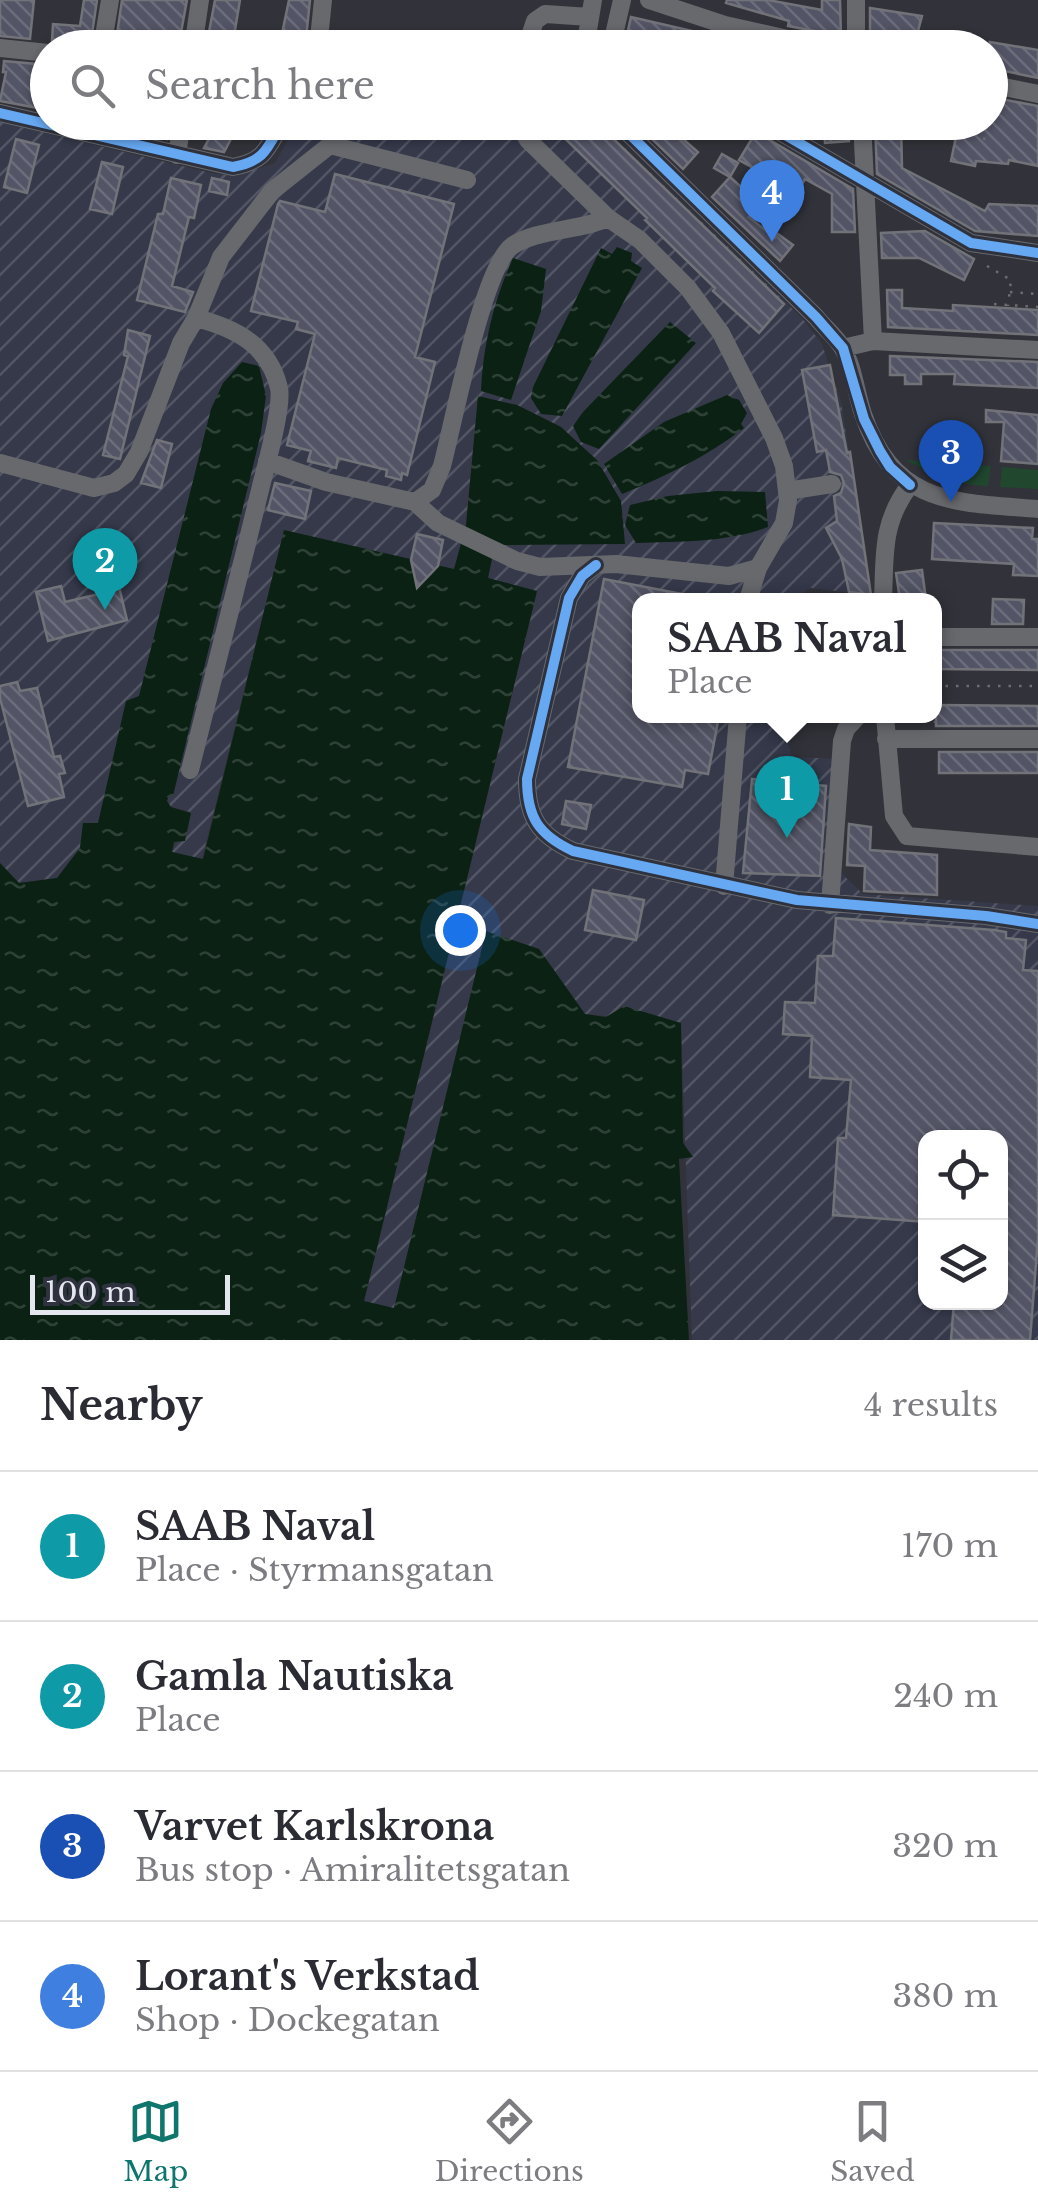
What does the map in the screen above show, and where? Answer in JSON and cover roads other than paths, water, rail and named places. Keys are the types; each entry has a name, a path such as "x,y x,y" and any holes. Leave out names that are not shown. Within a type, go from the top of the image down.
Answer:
{"street":[{"path":"105,30 110,0"},
{"path":"196,30 200,0"},
{"path":"320,30 324,0"},
{"path":"615,30 622,0"},
{"path":"649,0 752,30"},
{"path":"856,0 856,30"},
{"path":"533,30 536,21 545,14 592,8"},
{"path":"0,48 30,50"},
{"path":"1008,88 1038,94"},
{"path":"0,113 30,118"},
{"path":"130,140 232,167 253,163 272,140"},
{"path":"177,155 179,140"},
{"path":"528,140 688,288 721,333 774,438 784,466 787,491 784,522 758,568 750,593"},
{"path":"636,140 816,317 842,348 864,418 890,467 910,485 951,502 1038,509"},
{"path":"794,140 971,242 1038,253"},
{"path":"864,140 873,341"},
{"path":"0,463 94,488 114,484 126,474 139,452 216,267 272,191 330,145 467,180"},
{"path":"415,502 432,490 442,466 484,306 508,248 520,241 608,218"},
{"path":"190,770 267,461 280,392 269,362 250,340 224,325 196,318"},
{"path":"842,348 873,341 1038,350"},
{"path":"267,461 326,482 415,502 438,524 517,561 552,568 616,564 729,576 758,568"},
{"path":"787,491 832,484"},
{"path":"883,593 886,531 899,499 910,485"},
{"path":"596,565 582,576 568,598 527,779 527,798 535,821 549,840 573,851 724,886 830,905 986,916 1038,924"},
{"path":"942,637 1038,637"},
{"path":"724,886 737,723"},
{"path":"830,905 842,741 852,723"},
{"path":"886,723 894,816 907,836 1038,847"},
{"path":"886,739 1038,739"}],"water":[{"path":"617,247 632,253 631,261 642,268 562,416 541,414 531,398 533,387 601,248 612,254"},
{"path":"513,258 546,269 541,311 511,400 481,391 491,323"},
{"path":"670,322 696,343 599,449 581,442 573,426 583,412"},
{"path":"242,362 259,366 266,396 261,433 173,796 169,795 167,801 171,807 191,813 185,841 174,842 172,852 203,859 284,530 454,569 466,525 478,396 517,405 561,427 597,460 621,501 625,544 495,545 488,578 537,591 364,1301 394,1308 486,931 539,949 585,1014 606,1017 624,1006 681,1023 683,1143 693,1157 679,1159 689,1340 0,1340 0,863 19,883 57,878 80,848 83,823 98,823 126,701 139,696 211,409 223,383"},
{"path":"727,395 739,400 747,413 741,424 744,428 685,465 622,494 604,464 664,422"},
{"path":"717,491 765,492 768,527 719,539 636,543 625,525 630,505"}],"place":[{"name":"Lorant's Verkstad","path":"772,242"},
{"name":"Varvet Karlskrona","path":"951,502"},
{"name":"Gamla Nautiska","path":"105,610"},
{"name":"SAAB Naval","path":"787,838"}]}
